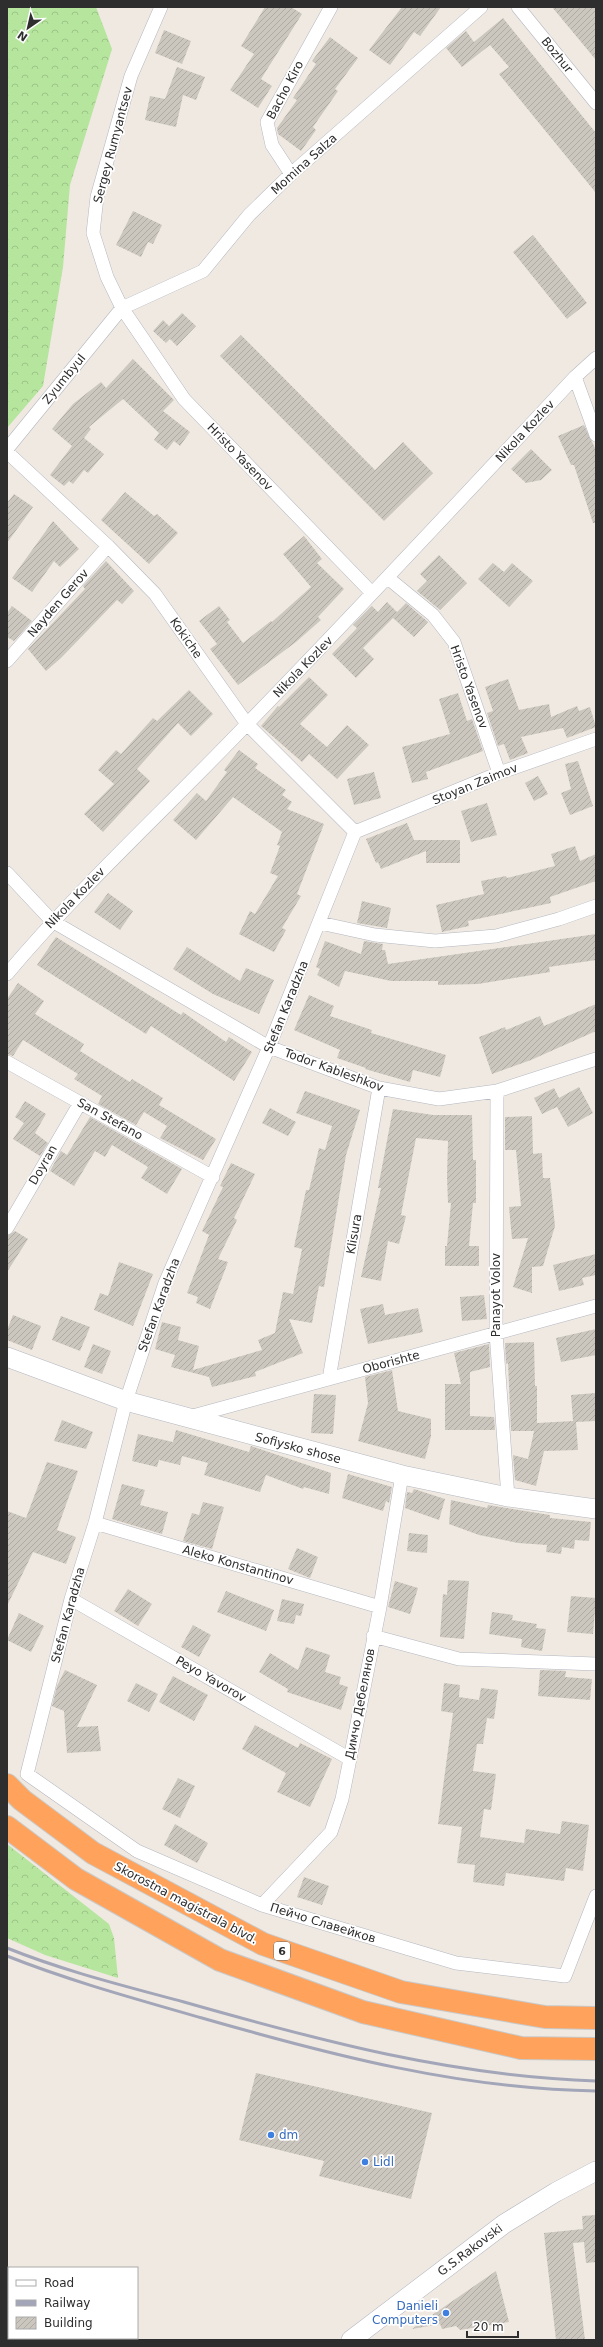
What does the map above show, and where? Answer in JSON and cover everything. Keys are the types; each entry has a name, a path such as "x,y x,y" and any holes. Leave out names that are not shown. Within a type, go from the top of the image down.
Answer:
{"highway":[{"name":"Skorostna magistrala blvd.","path":"7,1785 22,1800 94,1853 263,1944 401,1992 545,2017 596,2018"},
{"path":"7,1827 76,1879 220,1960 363,2012 521,2048 596,2049"}],"main road":[{"name":"Sofiysko shose","path":"7,1357 126,1401 402,1475 508,1497 596,1509"},
{"name":"G.S.Rakovski","path":"351,2340 504,2224 556,2192 596,2171"}],"street":[{"name":"Sergey Rumyantsev","path":"122,308 107,276 93,233 97,197 131,76 161,7"},
{"name":"Bacho Kiro","path":"291,174 272,145 267,122 332,7"},
{"name":"Momina Salza","path":"122,308 203,271 249,216 291,174 482,7"},
{"name":"Bozhur","path":"518,7 596,103"},
{"name":"Zyumbyul","path":"7,451 122,308"},
{"name":"Hristo Yasenov","path":"122,308 184,399 372,594"},
{"name":"Nikola Kozlev","path":"7,974 52,920 247,724 388,578 575,377 596,358"},
{"path":"575,377 596,435"},
{"name":"Kokiche","path":"7,451 108,546 155,594 247,724 355,832"},
{"name":"Nayden Gerov","path":"7,661 108,546"},
{"name":"Hristo Yasenov","path":"388,578 433,615 454,642 499,773"},
{"name":"Stoyan Zaimov","path":"355,832 499,773 596,739"},
{"name":"Stefan Karadzha","path":"27,1774 71,1599 95,1524 126,1401 165,1283 269,1047 320,924 355,832"},
{"name":"Todor Kableshkov","path":"7,873 52,920 269,1047 379,1088 439,1099 496,1091 596,1059"},
{"path":"320,924 375,935 435,941 496,936 560,920 596,906"},
{"name":"San Stefano","path":"7,1062 213,1177"},
{"name":"Klisura","path":"329,1379 379,1088"},
{"name":"Panayot Volov","path":"496,1091 496,1333 508,1497"},
{"name":"Doyran","path":"7,1228 80,1103"},
{"name":"Oborishte","path":"185,1418 596,1306"},
{"name":"Димчо Дебелянов","path":"262,1905 331,1832 342,1799 373,1636 380,1607 402,1475"},
{"name":"Aleko Konstantinov","path":"95,1524 380,1607"},
{"name":"Peyo Yavorov","path":"71,1599 350,1759"},
{"path":"373,1636 460,1659 596,1664"},
{"name":"Пейчо Славейков","path":"27,1774 137,1851 262,1905 456,1963 565,1976 596,1896"}],"green space":[{"path":"7,7 96,7 112,49 70,185 63,267 43,386 7,428"},
{"path":"7,1844 109,1924 114,1938 118,1978 45,1955 7,1938"}],"building":[{"path":"265,7 291,7 302,14 261,79 272,86 258,108 230,90 254,54 241,46"},
{"path":"402,7 441,7 420,36 414,32 390,65 369,50"},
{"path":"552,7 596,7 596,60"},
{"path":"503,18 596,133 596,193 499,74 509,67 490,45 462,67 446,48 466,31 474,42"},
{"path":"164,30 191,41 182,64 155,53"},
{"path":"330,37 358,58 335,89 338,91 313,127 316,130 301,151 278,134 277,128 297,100 293,98 316,64 312,61"},
{"path":"177,67 205,77 196,100 183,95 176,127 145,120 150,96 165,99"},
{"path":"133,211 162,225 153,244 148,242 141,257 116,245"},
{"path":"533,235 587,303 567,319 513,252"},
{"path":"182,313 196,326 177,346 170,339 166,343 153,331 163,320 169,326"},
{"path":"241,335 375,470 403,442 433,473 384,521 220,356"},
{"path":"133,359 174,400 163,411 190,432 180,446 174,441 167,450 154,440 159,433 123,399 89,427 91,429 84,438 104,454 88,473 84,470 73,484 69,481 64,486 50,475 72,446 52,429 73,404 101,382 106,388"},
{"path":"584,425 596,450 596,523 593,523 574,465 571,465 558,436"},
{"path":"531,449 552,470 541,480 526,483 511,469"},
{"path":"125,492 154,516 157,514 178,533 149,564 101,520"},
{"path":"14,494 33,507 7,543 7,503"},
{"path":"53,521 79,549 60,567 54,561 32,592 12,578"},
{"path":"304,536 322,559 317,563 344,589 318,617 321,620 296,642 238,685 210,649 217,644 199,621 219,606 230,620 227,622 243,643 271,621 272,622 311,587 283,554"},
{"path":"439,555 467,583 440,610 417,591 427,581 420,574"},
{"path":"106,561 134,591 122,604 117,600 61,658 46,671 28,649 85,589 83,586"},
{"path":"493,563 504,572 512,563 533,581 509,607 478,579"},
{"path":"387,602 397,612 406,603 428,622 414,637 393,618 363,648 374,659 356,678 332,654 357,628 353,625 372,606 378,612"},
{"path":"12,606 32,621 14,641 7,637 7,613"},
{"path":"309,677 328,695 300,724 327,747 347,725 369,745 337,779 309,754 302,762 261,726 278,706 279,707"},
{"path":"508,679 519,710 549,704 551,717 577,706 579,711 590,707 596,727 567,738 563,728 521,737 528,753 510,760 504,744 498,746 487,713 493,711 485,687"},
{"path":"189,690 213,714 191,736 178,723 137,769 150,781 103,832 84,814 114,784 98,770 116,750 121,754 153,718 157,721"},
{"path":"458,693 467,721 472,719 483,751 426,772 428,779 412,783 402,747 450,734 439,699"},
{"path":"239,750 258,764 255,768 286,790 282,795 292,802 287,809 324,824 297,894 301,896 282,928 286,930 274,952 239,934 250,911 255,914 278,876 270,873 280,846 277,845 282,832 233,797 196,840 173,820 197,793 206,801 227,772 224,770"},
{"path":"578,761 593,806 570,815 561,793 571,789 565,764"},
{"path":"374,772 381,798 354,805 347,779"},
{"path":"538,776 548,794 534,801 525,783"},
{"path":"487,803 497,835 471,842 461,811"},
{"path":"407,823 414,840 460,840 460,863 426,863 426,851 381,869 378,862 376,863 366,839"},
{"path":"575,846 580,861 596,854 596,881 550,897 551,903 468,921 469,926 442,932 436,905 484,894 481,881 506,876 507,878 555,866 551,854"},
{"path":"108,893 133,911 120,930 94,912"},
{"path":"362,901 391,908 387,928 357,923"},
{"path":"596,934 596,960 549,967 550,972 478,984 438,985 438,981 391,981 345,971 339,987 317,975 320,969 316,967 325,941 361,954 364,941 383,944 382,950 385,950 388,964"},
{"path":"56,937 181,1015 183,1012 226,1042 229,1037 252,1052 234,1081 151,1026 146,1034 37,965"},
{"path":"187,947 240,981 246,968 274,980 259,1014 213,994 173,969"},
{"path":"18,983 44,1001 35,1014 84,1044 80,1051 130,1082 132,1079 163,1098 159,1105 216,1139 203,1160 160,1138 167,1126 144,1112 136,1125 98,1104 102,1096 74,1079 78,1074 23,1040 13,1056 7,1054 7,999"},
{"path":"309,995 334,1006 330,1016 372,1030 371,1033 446,1055 440,1077 413,1070 410,1082 365,1069 366,1068 337,1058 340,1050 294,1030"},
{"path":"596,1004 596,1031 531,1060 492,1074 479,1037 505,1027 506,1030 540,1016 544,1026"},
{"path":"579,1087 593,1113 568,1127 557,1107 542,1114 534,1098 554,1088 559,1098"},
{"path":"305,1091 360,1110 346,1155 324,1287 319,1286 312,1323 289,1319 303,1353 255,1372 256,1376 212,1387 209,1377 171,1367 175,1355 155,1349 162,1322 181,1327 178,1340 199,1346 193,1370 262,1350 258,1340 275,1333 283,1292 293,1294 302,1249 294,1247 306,1190 309,1190 319,1148 325,1150 332,1126 296,1113"},
{"path":"25,1101 46,1114 35,1133 48,1143 40,1156 13,1139 24,1123 15,1117"},
{"path":"270,1108 296,1122 288,1136 262,1123"},
{"path":"393,1109 433,1115 472,1115 473,1160 476,1160 476,1203 473,1203 469,1246 479,1246 479,1266 445,1266 445,1246 447,1246 451,1203 448,1203 448,1141 416,1138 401,1215 406,1216 399,1244 388,1241 381,1281 361,1277 381,1188 378,1188"},
{"path":"532,1116 533,1154 542,1153 543,1178 550,1178 555,1226 543,1266 532,1267 532,1293 513,1287 528,1238 512,1239 509,1207 521,1206 516,1150 505,1150 505,1117"},
{"path":"90,1117 182,1169 167,1194 141,1178 148,1167 112,1145 105,1157 95,1151 74,1186 50,1171 61,1151 67,1155"},
{"path":"231,1163 255,1174 234,1218 237,1220 218,1259 228,1262 210,1309 196,1303 198,1297 187,1293 209,1235 202,1231 223,1187 220,1186"},
{"path":"15,1231 28,1239 7,1272 7,1236"},
{"path":"596,1254 596,1275 582,1278 584,1285 559,1291 553,1265"},
{"path":"119,1262 153,1274 133,1326 94,1310 100,1293 108,1296"},
{"path":"484,1295 487,1319 462,1321 460,1297"},
{"path":"383,1304 385,1315 418,1308 423,1332 368,1344 360,1309"},
{"path":"13,1315 41,1326 32,1350 7,1340 7,1330"},
{"path":"61,1316 90,1327 80,1351 52,1340"},
{"path":"596,1329 596,1355 561,1362 556,1338"},
{"path":"534,1342 535,1386 537,1386 537,1423 573,1421 571,1395 596,1393 596,1421 576,1422 578,1450 544,1451 536,1486 515,1480 513,1455 528,1459 534,1431 511,1431 508,1363 506,1364 505,1343"},
{"path":"93,1344 111,1351 102,1374 84,1367"},
{"path":"489,1344 490,1367 470,1372 470,1416 494,1417 495,1430 445,1430 445,1384 461,1384 454,1353"},
{"path":"392,1370 398,1411 431,1419 431,1436 425,1459 358,1441 368,1403 365,1377"},
{"path":"314,1394 336,1395 333,1434 311,1433"},
{"path":"62,1420 93,1432 86,1449 54,1441"},
{"path":"176,1430 249,1452 251,1446 331,1473 329,1494 304,1487 303,1489 266,1475 260,1492 204,1475 208,1463 182,1456 180,1465 159,1460 157,1467 132,1461 138,1434 173,1442"},
{"path":"47,1462 78,1471 57,1530 76,1537 66,1564 33,1552 7,1606 7,1511 26,1518"},
{"path":"348,1474 392,1487 389,1503 386,1501 383,1511 342,1498"},
{"path":"122,1484 145,1490 140,1505 168,1512 162,1534 112,1519"},
{"path":"414,1489 445,1499 439,1520 405,1508 407,1492 412,1493"},
{"path":"451,1500 487,1508 488,1505 550,1515 550,1518 591,1522 589,1541 575,1540 574,1549 562,1547 561,1554 546,1552 547,1545 518,1543 479,1535 449,1524"},
{"path":"203,1502 224,1507 212,1549 183,1541 192,1513 199,1515"},
{"path":"409,1533 428,1535 427,1553 407,1551"},
{"path":"297,1548 318,1557 310,1578 288,1569"},
{"path":"448,1580 469,1581 464,1639 440,1637 443,1594 447,1595"},
{"path":"395,1581 418,1588 410,1614 388,1607"},
{"path":"128,1589 152,1604 138,1626 114,1611"},
{"path":"226,1591 274,1610 266,1631 217,1612"},
{"path":"571,1596 596,1598 593,1634 567,1632"},
{"path":"282,1599 304,1604 301,1616 296,1615 294,1624 277,1621"},
{"path":"492,1612 513,1615 512,1620 537,1624 536,1628 546,1629 542,1651 521,1647 522,1639 489,1634"},
{"path":"19,1613 44,1626 31,1652 7,1640"},
{"path":"193,1625 211,1635 199,1657 181,1647"},
{"path":"306,1647 330,1655 325,1672 341,1677 339,1684 348,1687 341,1710 287,1692 288,1689 259,1672 270,1653 298,1670"},
{"path":"65,1670 97,1685 77,1727 98,1726 101,1751 67,1753 64,1711 52,1706 57,1686"},
{"path":"540,1670 566,1671 565,1677 592,1679 590,1700 538,1696"},
{"path":"173,1676 208,1695 194,1721 159,1702"},
{"path":"136,1683 158,1694 149,1712 127,1701"},
{"path":"444,1683 460,1685 459,1697 479,1700 481,1688 498,1690 494,1719 487,1718 483,1744 477,1744 473,1771 496,1774 491,1810 484,1809 480,1837 524,1843 526,1829 560,1834 562,1821 589,1825 583,1871 566,1868 564,1881 506,1873 504,1886 473,1882 475,1865 457,1863 462,1827 438,1824 453,1713 441,1711"},
{"path":"255,1725 298,1748 300,1743 332,1759 310,1807 277,1792 286,1773 242,1749"},
{"path":"178,1778 195,1786 180,1818 162,1809"},
{"path":"175,1824 208,1843 197,1863 164,1845"},
{"path":"304,1877 329,1886 322,1905 297,1897"},
{"path":"256,2073 432,2113 411,2199 319,2176 324,2161 239,2140"},
{"path":"596,2215 596,2262 586,2263 584,2242 573,2243 585,2340 556,2340 544,2233 583,2229 582,2216"},
{"path":"496,2271 509,2322 460,2330 456,2326 442,2329 440,2324 412,2329"}],"railway":[{"path":"7,1948 50,1964 95,1978 337,2043 438,2064 490,2072 543,2078 596,2081"},
{"path":"7,1956 55,1974 128,1997 250,2032 348,2057 446,2077 496,2084 546,2089 596,2091"}],"place":[{"name":"dm","path":"271,2135"},
{"name":"Lidl","path":"365,2162"},
{"name":"Danieli Computers","path":"446,2313"}]}
